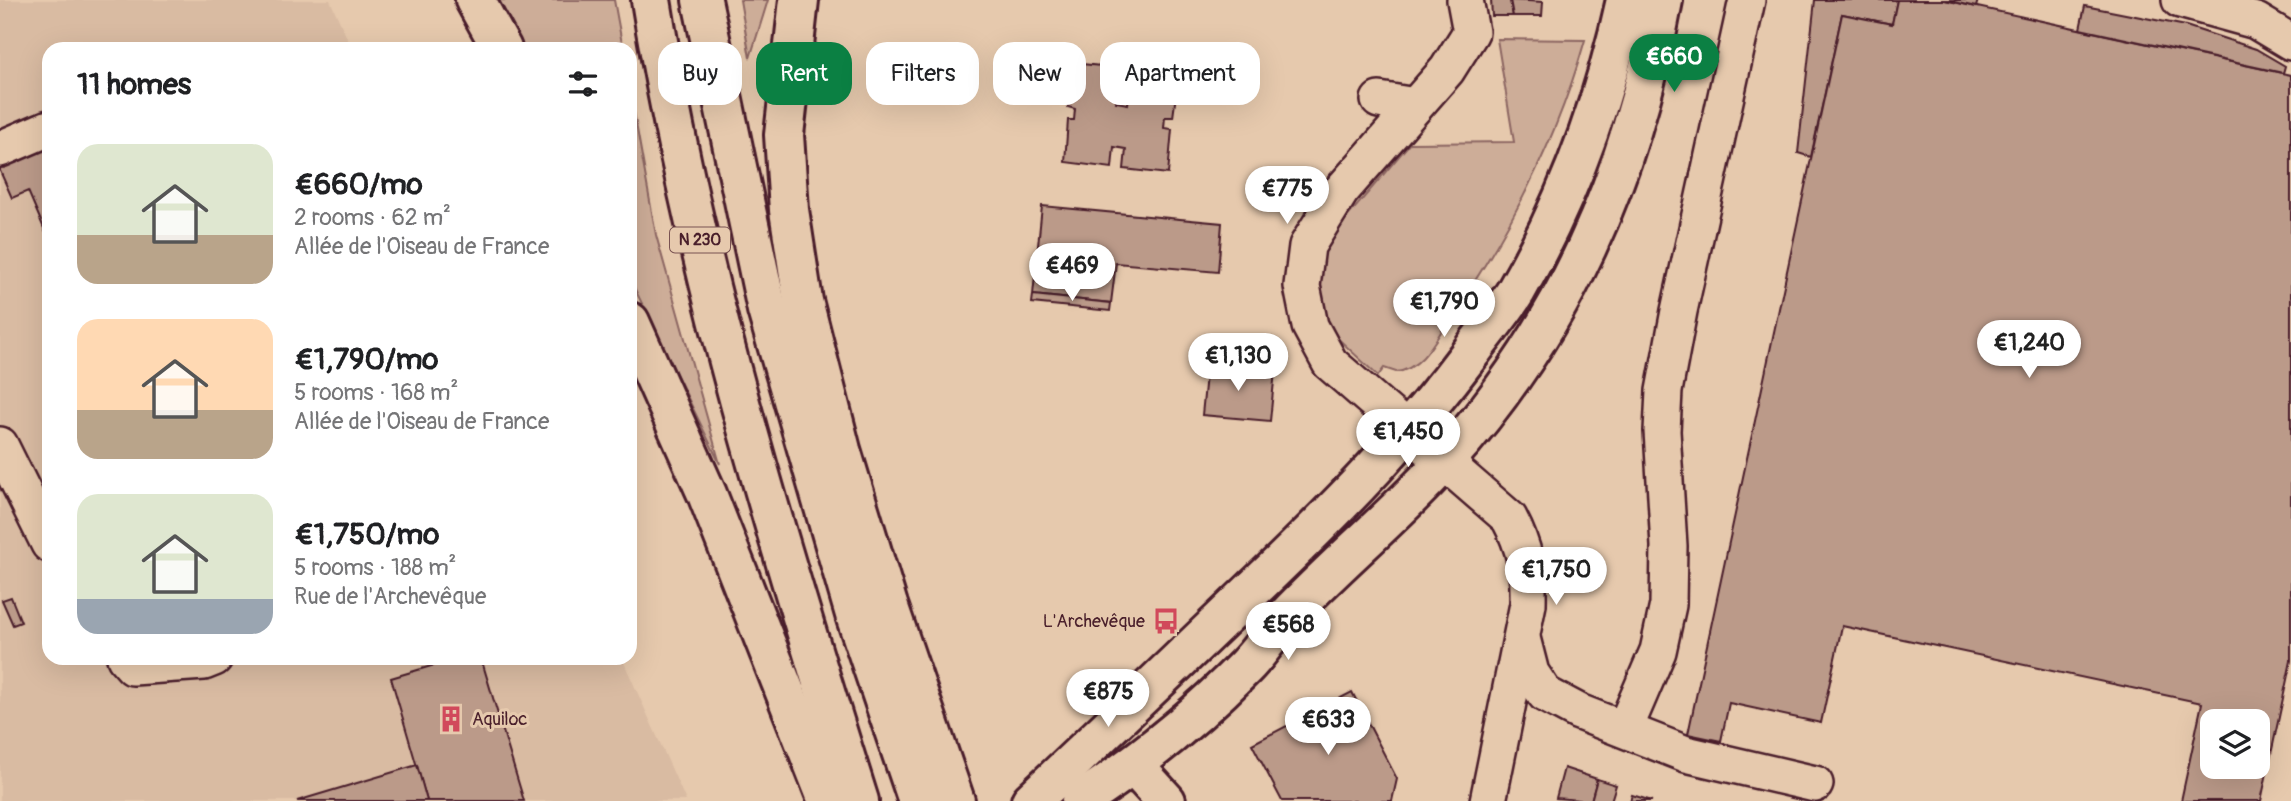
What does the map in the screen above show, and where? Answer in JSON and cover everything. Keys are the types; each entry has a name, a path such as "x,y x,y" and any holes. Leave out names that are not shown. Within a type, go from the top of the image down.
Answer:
{"main road":[{"path":"475,0 498,42"},
{"name":"N 230","path":"651,0 716,321 805,630 859,801"},
{"name":"N 230","path":"702,0 767,310 856,618 918,801"},
{"path":"799,0 784,135 789,210 803,301 841,450 888,605 955,801"},
{"path":"1037,795 1349,498 1409,432 1514,293 1557,212 1588,140 1614,54 1626,0"},
{"path":"1082,801 1134,766 1246,667 1285,619 1444,462 1482,415 1552,318 1592,238 1624,159 1651,65 1663,0"},
{"path":"637,337 707,494 828,801"},
{"path":"1072,763 1096,758 1123,760 1134,766 1166,801"}],"street":[{"path":"1465,0 1471,32 1447,70 1341,191 1307,246 1302,286 1310,326 1330,363 1509,518 1522,543 1529,571 1522,637 1488,801"},
{"path":"1625,728 1658,651 1668,605 1669,534 1662,431 1664,391 1747,0"},
{"path":"2180,0 2256,20 2291,42"},
{"path":"1379,100 1415,106"},
{"path":"0,149 42,131"},
{"path":"0,445 42,530"},
{"path":"1522,637 1531,673 1545,694 1579,712 1686,754 1815,784"},
{"path":"131,665 161,665"}],"shaded area":[{"path":"0,0 330,0 349,42 42,42 42,665 625,665 686,801 0,801"},
{"path":"494,0 614,0 622,42 515,42"},
{"path":"740,0 768,0 750,58"},
{"path":"1497,39 1585,40 1546,150 1493,252 1421,359 1405,370 1396,372 1384,368 1378,376 1332,333 1324,309 1317,269 1327,241 1410,143 1514,142"},
{"path":"637,129 656,235 720,464 637,293"}],"building":[{"path":"1491,0 1510,0 1513,16 1492,16"},
{"path":"1510,0 1543,2 1542,16 1513,16"},
{"path":"1815,0 1897,0 1892,24 1842,14 1811,157 1798,153"},
{"path":"1897,0 1945,0 2291,75 2291,661 2270,759 2270,709 2201,709 2202,703 1842,626 1821,723 1729,703 1721,741 1688,734 1842,14 1892,24"},
{"path":"1945,0 1978,0 1976,7"},
{"path":"2085,6 2186,26 2256,49 2285,66 2283,73 2080,29"},
{"path":"1086,64 1100,66 1100,105 1175,105 1173,117 1165,117 1164,128 1172,129 1168,174 1124,169 1126,149 1114,147 1112,168 1065,162 1068,120 1074,120 1075,109 1068,107 1086,105"},
{"path":"42,148 42,224 28,191 12,198 0,166"},
{"path":"1042,206 1222,223 1218,272 1116,263 1111,303 1033,295"},
{"path":"1033,295 1111,303 1110,311 1032,303"},
{"path":"1207,365 1275,371 1270,421 1202,415"},
{"path":"11,597 21,622 13,625 2,600"},
{"name":"Aquiloc","path":"435,665 483,665 524,801 427,801 391,678"},
{"path":"1352,692 1397,779 1392,801 1282,801 1252,744"},
{"path":"2200,712 2200,779 2266,779 2261,801 2181,801"},
{"path":"417,765 427,801 297,801"},
{"path":"1564,768 1597,779 1591,801 1556,798"},
{"path":"1597,779 1616,785 1611,801 1591,801"},
{"path":"1632,795 1652,801 1630,801"}],"place":[{"name":"L'Archevêque","path":"1166,621"},
{"name":"Aquiloc","path":"451,719"}]}
